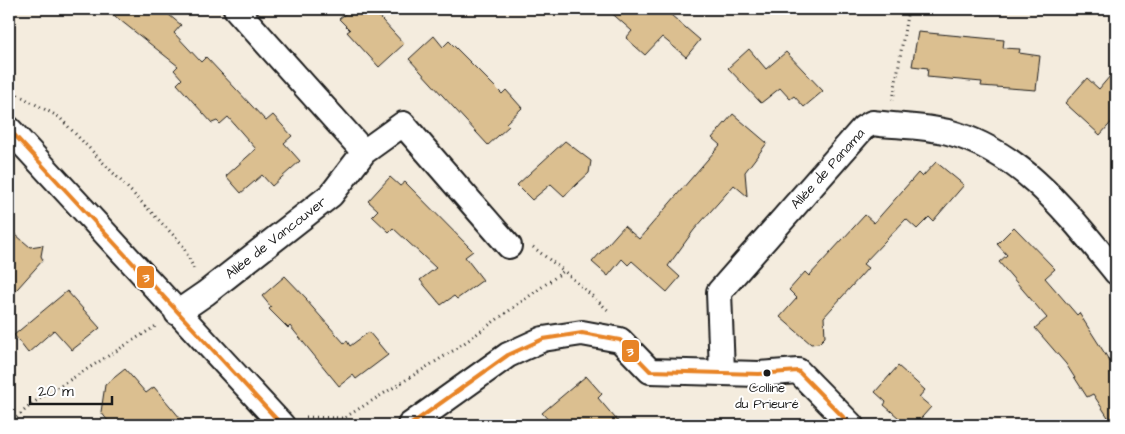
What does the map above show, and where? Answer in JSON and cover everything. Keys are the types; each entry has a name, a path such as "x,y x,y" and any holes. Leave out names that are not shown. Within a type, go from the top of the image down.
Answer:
{"street":[{"path":"236,9 364,152"},
{"name":"Allée de Panama","path":"722,372 719,292 863,128 872,123 948,132 989,148 1017,164 1071,217 1116,272"},
{"name":"Allée de Vancouver","path":"177,313 206,293 331,195 364,152 403,124 509,246"},
{"path":"9,129 282,425"},
{"path":"410,425 508,355 544,340 582,333 620,340 650,371 759,374 798,371 850,425"}],"path":[{"path":"889,125 908,9"},
{"path":"9,90 59,117 182,244 206,293"},
{"path":"509,246 526,241 564,271 615,316"},
{"path":"305,417 344,418 456,349 564,271"},
{"path":"9,424 32,403 177,313"}],"building":[{"path":"106,9 162,9 181,25 174,33 201,62 206,57 266,121 273,115 292,136 284,143 300,161 272,186 262,175 241,193 226,176 256,149 228,117 220,124 217,121 212,123 177,84 182,79 174,70 178,66"},
{"path":"351,9 372,9 404,44 379,67 347,32 350,30 339,19"},
{"path":"607,9 664,9 700,40 686,57 662,37 645,55 626,38 632,31"},
{"path":"918,32 1004,40 1003,48 1020,49 1019,53 1040,56 1036,90 981,86 982,82 927,77 928,68 912,66"},
{"path":"434,36 443,47 449,41 502,94 506,90 522,108 506,123 509,126 488,145 409,59"},
{"path":"749,49 766,69 786,52 823,91 804,107 794,96 790,99 780,88 761,103 728,68"},
{"path":"1116,69 1116,117 1100,135 1065,103 1087,78 1099,89"},
{"path":"733,114 767,143 745,172 747,196 734,185 694,230 668,266 680,277 667,292 632,261 628,265 622,259 608,276 592,262 624,226 639,239 720,145 712,138"},
{"path":"565,141 591,161 589,173 564,196 551,184 532,200 517,185"},
{"path":"936,162 964,185 933,221 929,217 917,229 906,219 863,264 868,268 824,317 825,337 819,343 811,344 780,317 797,298 789,290 805,272 809,276 865,215 874,223 918,173 922,177"},
{"path":"390,177 400,186 405,182 473,251 465,257 483,280 457,299 454,296 441,305 420,280 436,268 393,228 389,232 372,216 378,210 368,201"},
{"path":"1014,227 1055,269 1045,278 1077,315 1079,313 1116,371 1116,425 1113,425 1093,394 1087,397 1066,364 1035,328 1047,318 999,262 1007,255 997,244"},
{"path":"9,229 30,247 43,245 41,256 43,260 9,298"},
{"path":"285,276 344,343 347,341 350,346 369,332 388,355 356,379 353,375 339,386 290,326 288,328 269,309 271,307 262,296"},
{"path":"67,291 100,328 72,350 54,330 28,353 14,335"},
{"path":"898,366 925,390 919,397 931,407 915,425 907,425 884,405 886,402 875,392"},
{"path":"125,369 146,393 154,387 186,425 124,425 108,421 101,412 105,385"},
{"path":"586,376 602,394 598,398 621,425 553,425 542,413"}],"transit line":[{"name":"3","path":"9,129 282,425"},
{"name":"3","path":"410,425 508,355 543,339 582,333 620,340 650,371 759,374 798,371 851,425"}],"place":[{"name":"Colline du Prieuré","path":"767,373"}]}
